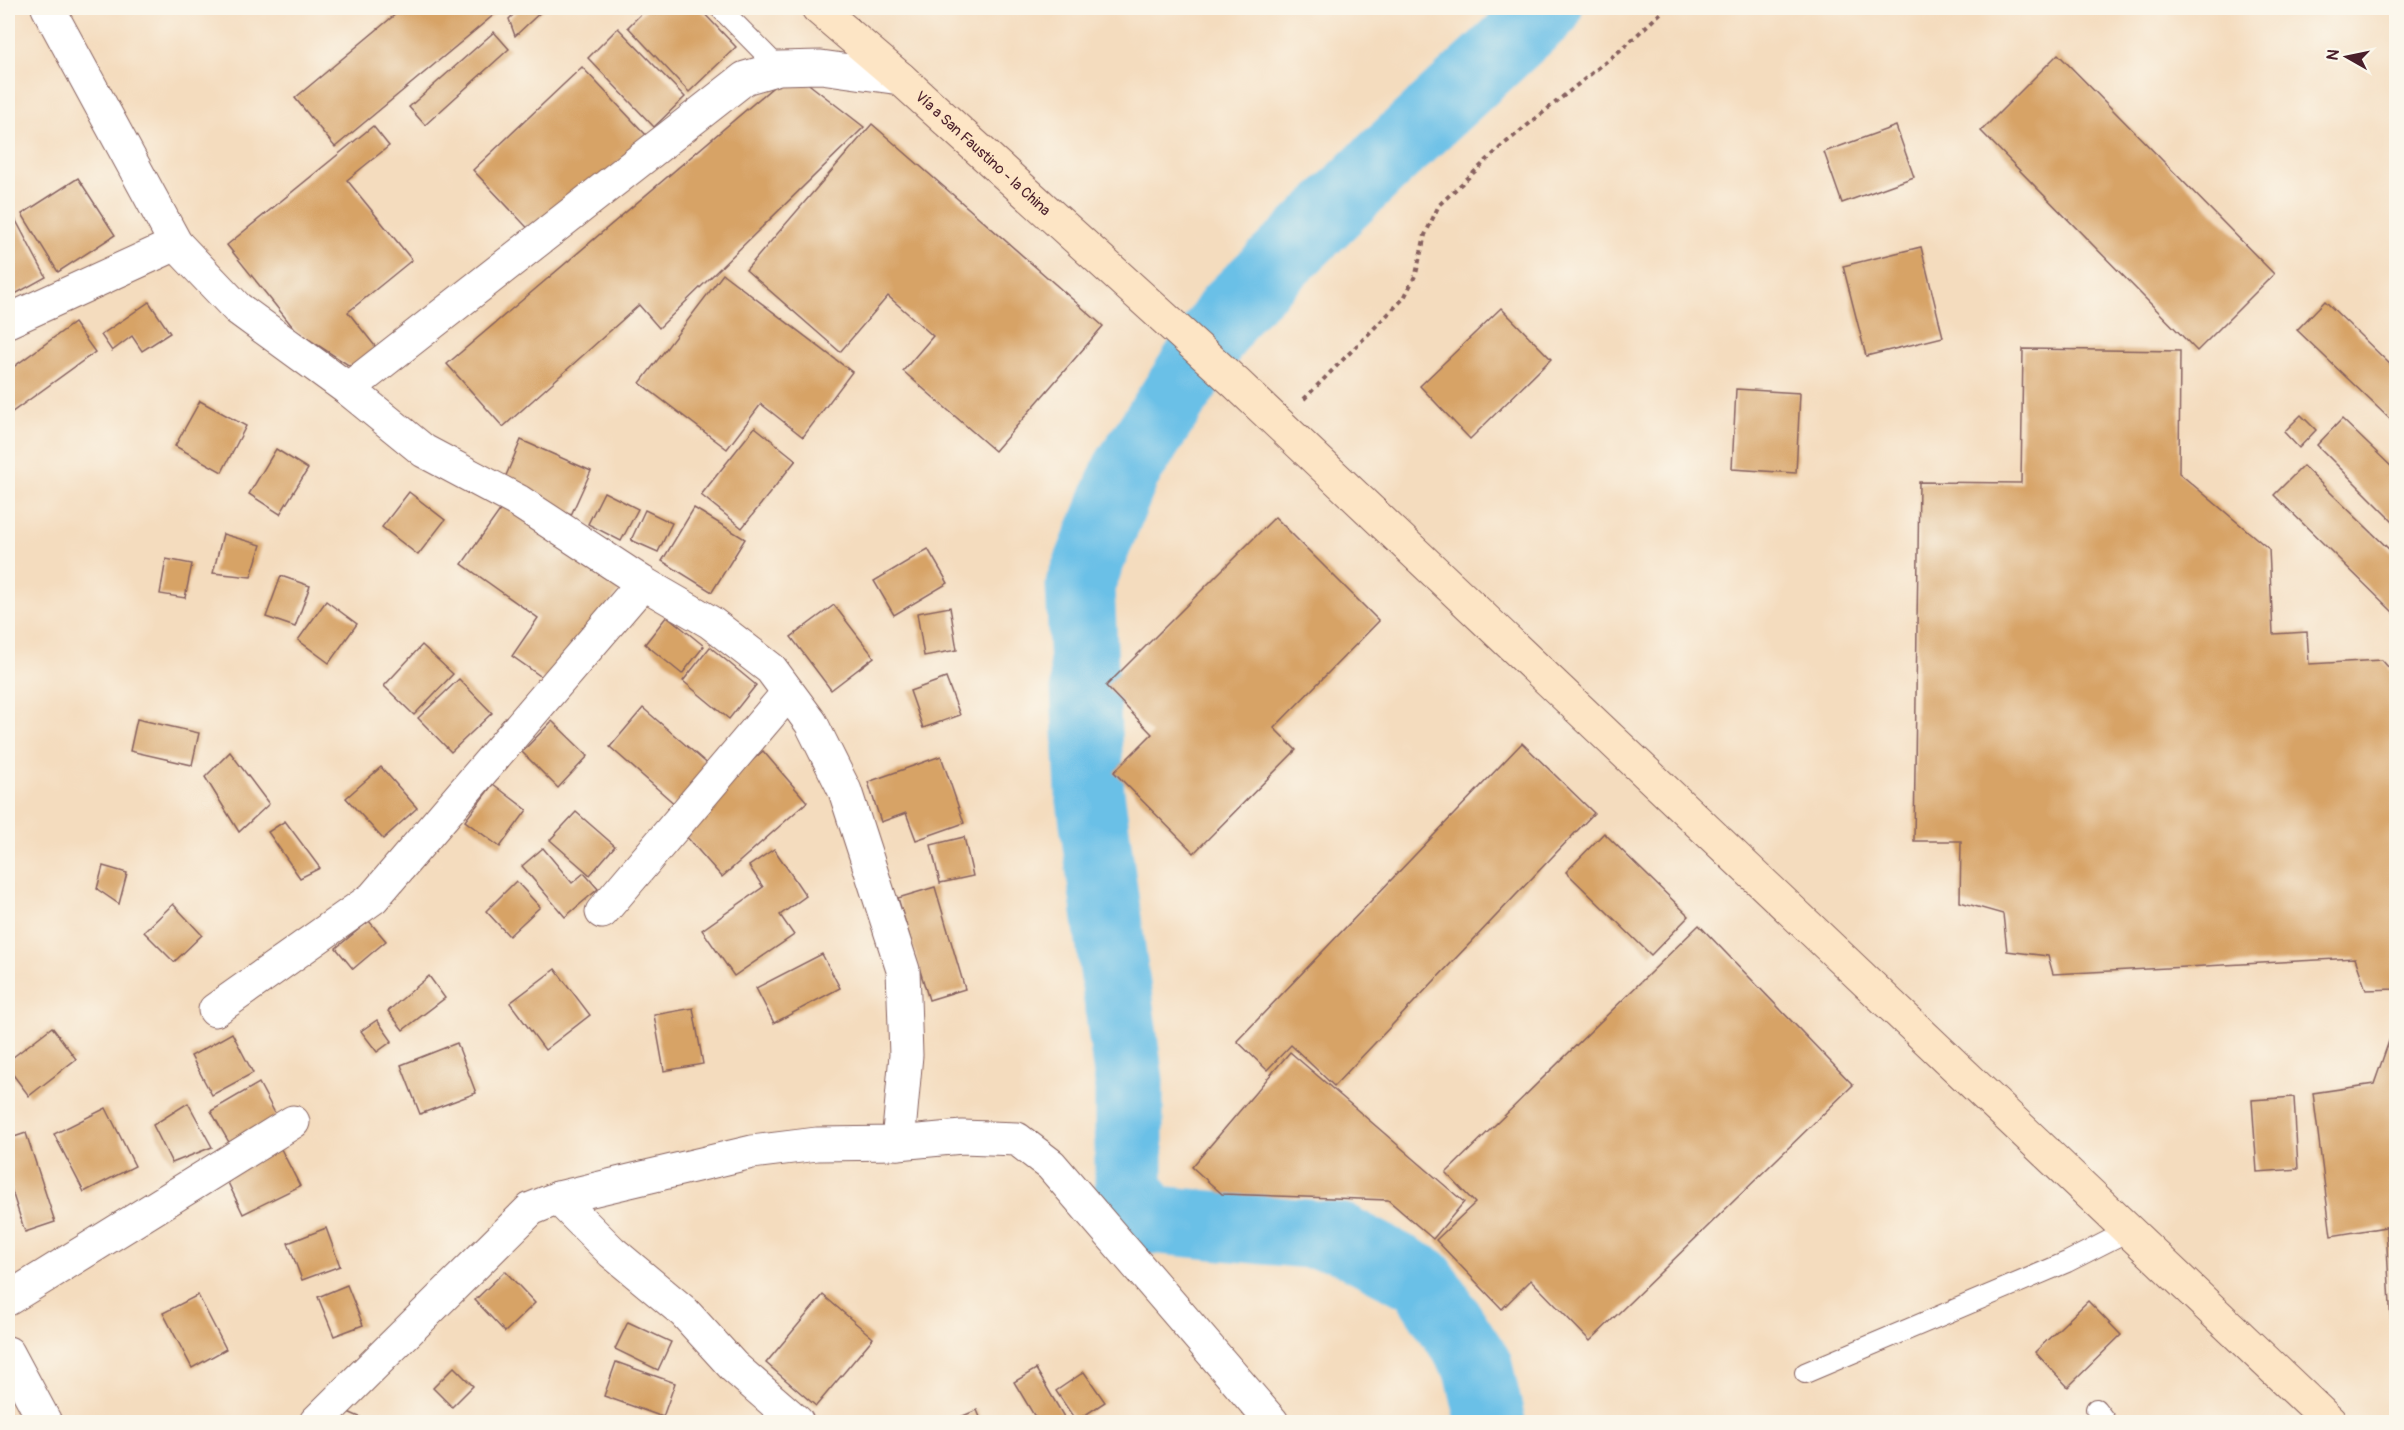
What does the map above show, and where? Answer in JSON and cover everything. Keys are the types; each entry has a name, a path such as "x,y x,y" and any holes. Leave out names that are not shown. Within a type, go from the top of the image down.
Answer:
{"street":[{"path":"48,8 176,244 237,308 348,389 424,452 518,501 643,583 710,622 771,669 811,723 845,790 903,970 906,1055 898,1143"},
{"name":"Vía a San Faustino - la China","path":"818,8 900,78 1237,384 2330,1422"},
{"path":"348,389 745,78 779,68 821,67 900,78"},
{"path":"8,321 176,244"},
{"path":"215,1010 373,898 643,583"},
{"path":"602,912 788,693"},
{"path":"8,1299 292,1122"},
{"path":"316,1422 531,1209 558,1198 752,1152 818,1144 898,1143 962,1137 1017,1139 1051,1165 1272,1422"},
{"path":"558,1198 612,1252 684,1312 734,1367 797,1422"},
{"path":"8,1353 45,1422"}],"lane":[{"path":"720,8 779,68"},
{"path":"1805,1373 2067,1262 2128,1231"}],"path":[{"path":"1279,425 1404,298 1416,274 1425,235 1440,205 1503,145 1623,48 1666,8"}],"building":[{"path":"403,8 502,8 335,147 295,98"},
{"path":"520,8 545,8 515,36 509,19"},
{"path":"647,8 699,8 736,47 689,92 628,27"},
{"path":"618,28 685,97 654,127 588,58"},
{"path":"494,32 509,49 425,125 409,107"},
{"path":"2058,54 2274,274 2197,351 1981,131"},
{"path":"582,67 647,136 538,239 473,170"},
{"path":"792,71 864,127 659,328 639,305 503,427 447,364"},
{"path":"872,124 1103,326 995,451 903,371 933,336 888,296 840,352 746,270"},
{"path":"373,126 389,146 347,180 412,260 348,312 375,346 359,372 296,331 227,245"},
{"path":"1896,126 1914,177 1842,203 1824,152"},
{"path":"78,178 115,235 58,272 22,214"},
{"path":"8,189 14,202 8,205"},
{"path":"13,215 46,277 8,298 8,218"},
{"path":"1921,247 1943,337 1866,356 1843,266"},
{"path":"723,274 852,372 803,437 761,404 727,449 640,383"},
{"path":"2325,301 2396,370 2396,425 2297,330"},
{"path":"149,302 170,333 142,351 132,336 112,351 101,335"},
{"path":"1501,308 1551,359 1470,439 1420,386"},
{"path":"74,323 95,352 8,415 8,371"},
{"path":"2023,349 2180,351 2179,473 2269,549 2273,634 2307,632 2309,664 2382,660 2396,676 2396,989 2366,990 2355,958 2053,974 2048,956 2007,951 2003,914 1960,902 1961,841 1914,841 1919,482 2021,483"},
{"path":"1736,389 1800,393 1796,473 1732,469"},
{"path":"200,401 246,426 222,472 175,446"},
{"path":"2301,415 2316,430 2299,448 2284,432"},
{"path":"2342,419 2396,471 2396,524 2317,445"},
{"path":"755,427 796,460 742,528 701,495"},
{"path":"521,440 591,471 571,515 502,485"},
{"path":"276,449 308,469 280,514 249,494"},
{"path":"2303,466 2393,553 2396,549 2396,615 2274,495"},
{"path":"409,492 445,520 418,555 382,527"},
{"path":"604,492 638,509 621,541 588,524"},
{"path":"506,502 623,585 553,685 512,656 538,618 462,564"},
{"path":"694,508 745,539 712,592 662,561"},
{"path":"645,510 672,523 658,552 631,540"},
{"path":"1275,517 1379,621 1274,728 1296,750 1194,853 1114,772 1152,734 1106,686"},
{"path":"223,534 261,545 251,577 213,573"},
{"path":"928,549 948,583 894,615 874,581"},
{"path":"166,559 192,564 185,598 160,594"},
{"path":"281,576 310,586 295,627 266,617"},
{"path":"326,601 357,624 329,663 298,640"},
{"path":"834,605 874,657 831,690 791,637"},
{"path":"950,607 957,650 924,656 917,613"},
{"path":"667,616 704,646 682,674 645,644"},
{"path":"422,645 453,674 414,715 384,686"},
{"path":"710,647 756,685 729,719 683,681"},
{"path":"946,678 960,715 923,728 910,691"},
{"path":"459,679 492,713 451,752 418,718"},
{"path":"643,708 711,767 677,806 610,747"},
{"path":"137,719 199,733 192,765 130,751"},
{"path":"552,721 588,756 558,788 522,752"},
{"path":"1522,743 1594,813 1334,1086 1291,1045 1267,1070 1237,1041"},
{"path":"763,751 807,802 722,877 677,826"},
{"path":"230,752 269,804 239,832 205,777"},
{"path":"941,756 964,823 916,840 906,813 881,822 868,782"},
{"path":"381,767 417,808 383,839 346,798"},
{"path":"493,784 527,810 500,847 465,821"},
{"path":"576,812 615,846 590,875 550,840"},
{"path":"285,821 320,868 300,878 268,832"},
{"path":"1604,833 1689,916 1651,955 1566,872"},
{"path":"964,837 973,876 940,883 931,845"},
{"path":"543,848 572,883 584,873 598,889 565,917 522,866"},
{"path":"774,849 806,896 780,915 794,935 734,976 702,930 763,887 749,866"},
{"path":"103,866 127,873 119,904 97,889"},
{"path":"516,881 540,907 509,936 486,911"},
{"path":"935,887 965,989 929,1000 898,898"},
{"path":"173,904 202,935 174,962 144,932"},
{"path":"369,921 386,941 353,969 336,948"},
{"path":"1699,925 1853,1085 1590,1341 1531,1280 1502,1309 1436,1240 1475,1203 1446,1173"},
{"path":"822,954 840,988 774,1023 756,988"},
{"path":"555,969 590,1015 545,1050 510,1003"},
{"path":"429,976 445,998 403,1030 388,1011"},
{"path":"693,1008 703,1064 664,1071 654,1015"},
{"path":"377,1020 392,1041 377,1052 361,1031"},
{"path":"2396,1021 2396,1324 2391,1325 2386,1227 2331,1236 2313,1093 2374,1084"},
{"path":"52,1027 76,1059 29,1096 8,1068 8,1061"},
{"path":"232,1033 253,1073 212,1095 191,1056"},
{"path":"457,1043 476,1093 420,1114 401,1065"},
{"path":"1290,1052 1464,1202 1433,1239 1388,1200 1222,1194 1192,1167"},
{"path":"259,1083 277,1117 230,1144 211,1111"},
{"path":"2294,1097 2298,1169 2257,1172 2252,1100"},
{"path":"188,1103 212,1147 172,1163 153,1125"},
{"path":"106,1108 135,1166 84,1192 54,1134"},
{"path":"26,1133 55,1222 25,1232 8,1179 8,1139"},
{"path":"281,1149 300,1186 243,1214 225,1176"},
{"path":"326,1228 340,1266 302,1280 288,1243"},
{"path":"505,1271 535,1303 505,1332 475,1300"},
{"path":"347,1285 363,1325 334,1336 318,1297"},
{"path":"198,1295 226,1349 192,1368 163,1313"},
{"path":"823,1295 873,1338 816,1406 766,1363"},
{"path":"2088,1301 2121,1335 2068,1387 2035,1352"},
{"path":"628,1322 671,1342 658,1370 615,1349"},
{"path":"616,1362 675,1383 663,1417 604,1396"},
{"path":"454,1367 473,1386 452,1407 433,1388"},
{"path":"1036,1369 1067,1422 1038,1422 1014,1382"},
{"path":"1084,1372 1105,1402 1076,1421 1056,1391"},
{"path":"341,1409 371,1422 335,1422"},
{"path":"977,1410 982,1422 957,1422 956,1419"}],"waterway":[{"path":"1491,1422 1478,1366 1422,1280 1339,1237 1148,1219 1129,1188 1129,1081 1090,793 1080,585 1126,471 1231,309 1385,159 1548,8"}]}
